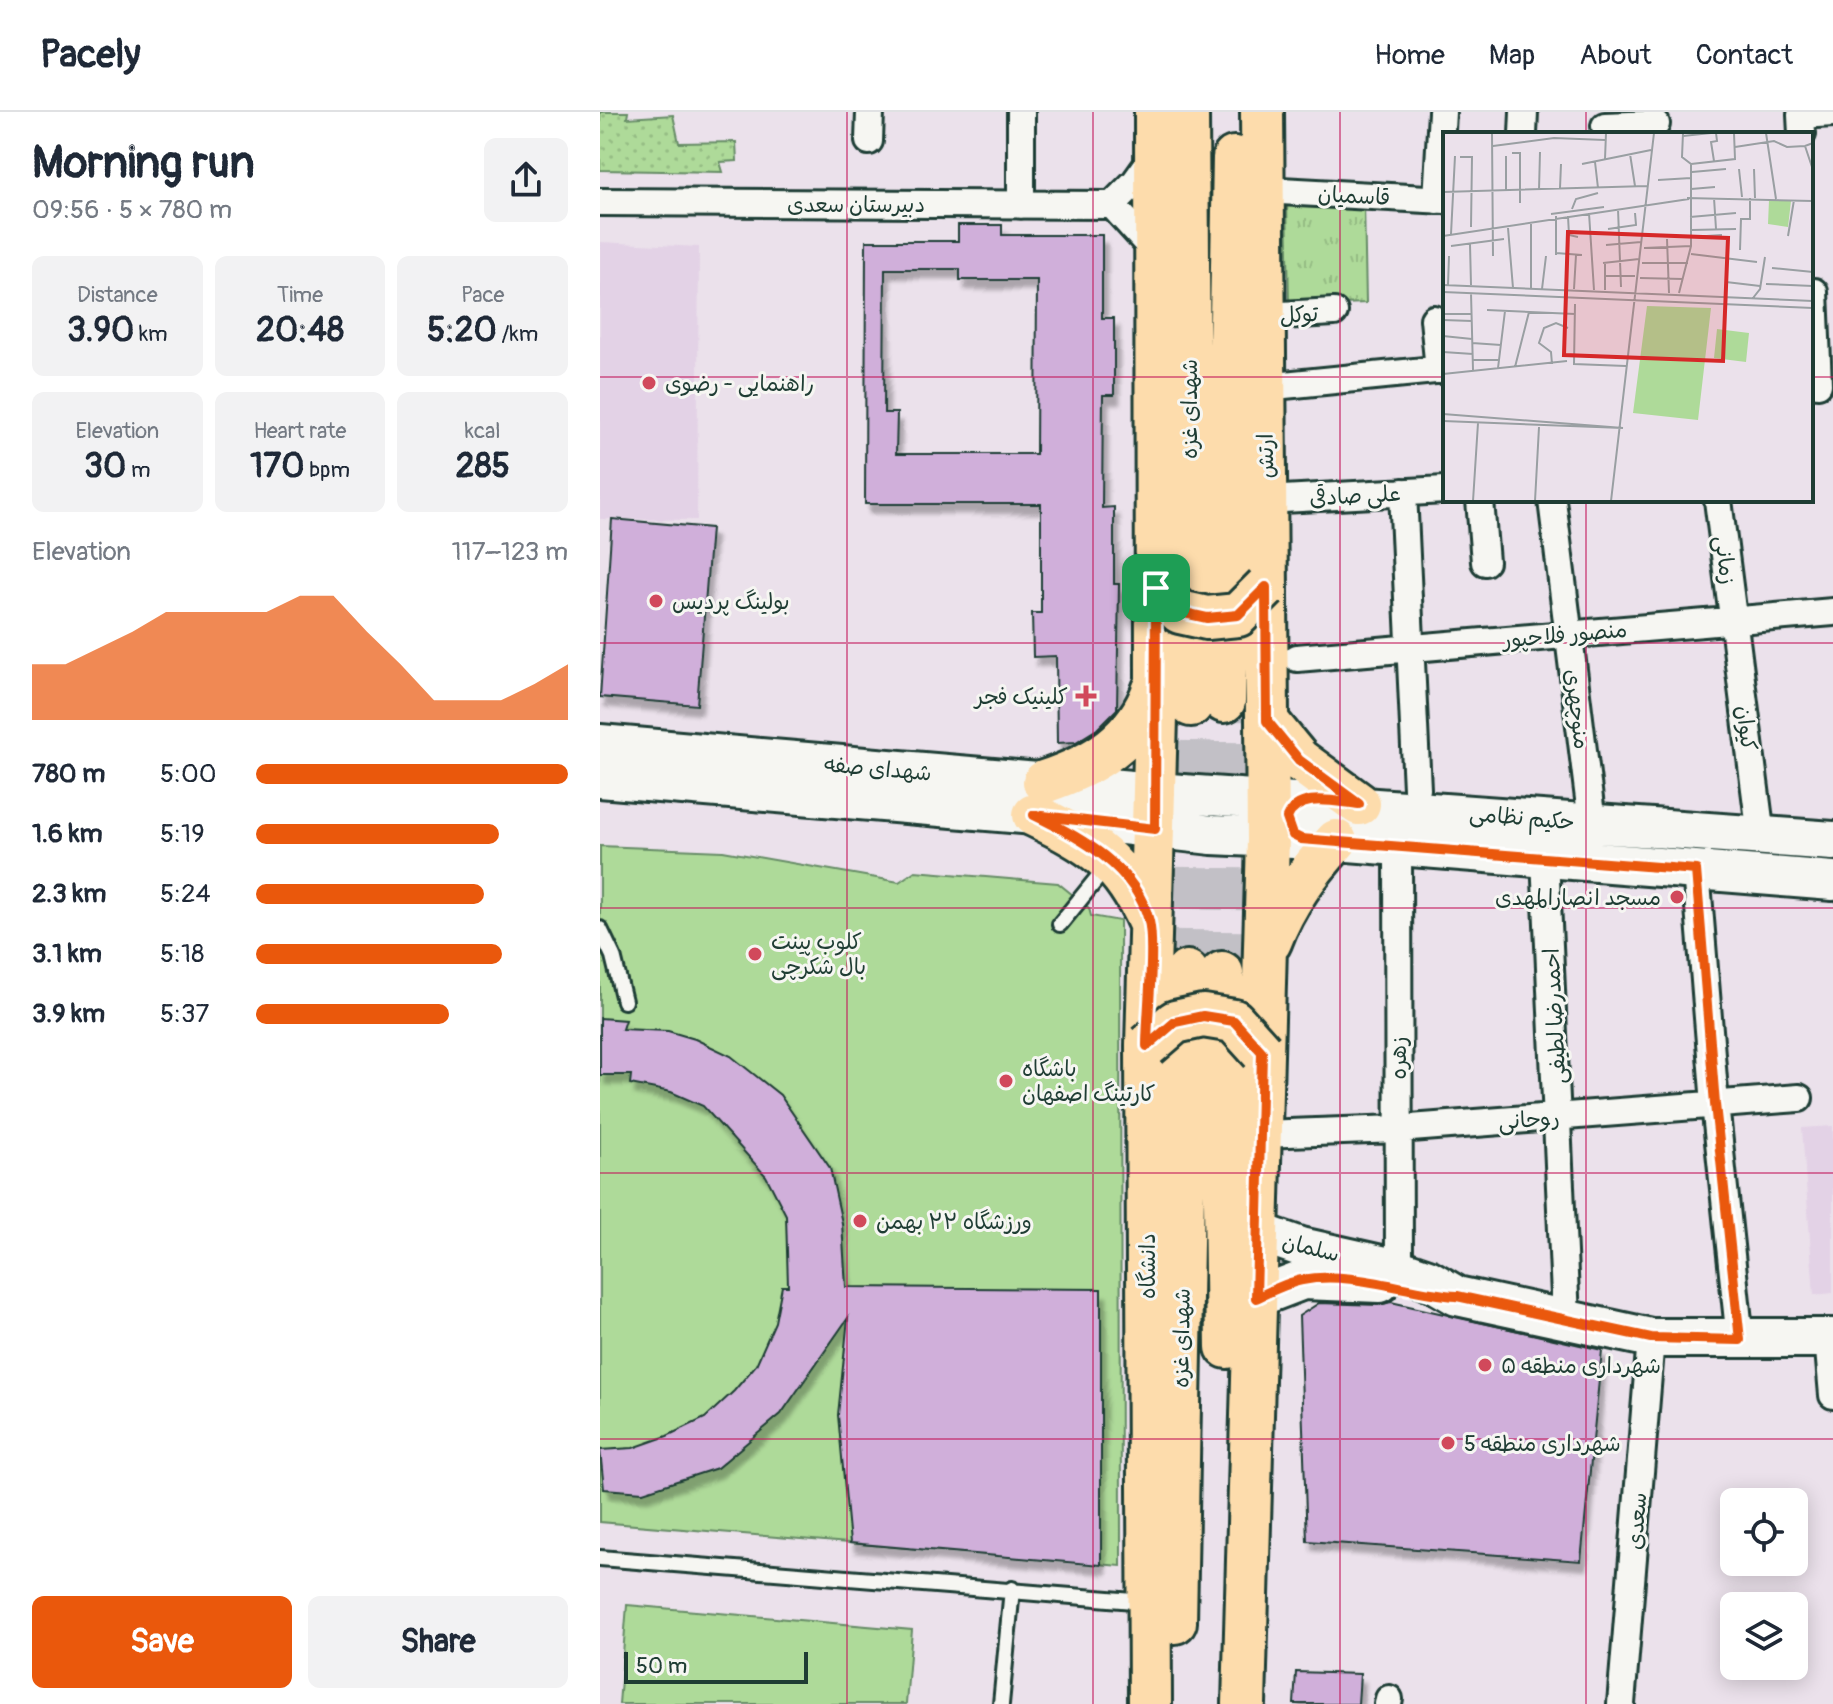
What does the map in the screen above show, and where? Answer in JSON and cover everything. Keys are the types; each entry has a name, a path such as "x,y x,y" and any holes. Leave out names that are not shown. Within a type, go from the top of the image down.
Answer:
{"main road":[{"path":"1155,810 1156,112"},
{"name":"شهدای غزه","path":"1187,112 1207,703 1235,112"},
{"name":"ارتش","path":"1262,112 1267,721 1296,824"},
{"path":"1156,588 1180,612 1207,618 1238,615 1266,587"},
{"path":"1149,922 1134,887 1039,798 1128,736 1146,712 1157,680"},
{"path":"1267,721 1299,760 1359,804"},
{"name":"شهدای صفه","path":"600,744 1155,810"},
{"name":"شهدای صفه","path":"600,778 1039,798"},
{"name":"حکیم نظامی","path":"1155,810 1211,794 1296,824 1398,846 1833,881"},
{"name":"حکیم نظامی","path":"1155,810 1212,835 1296,824 1359,804 1418,799 1592,823 1833,841"},
{"name":"دانشگاه","path":"1150,1704 1147,1602 1147,1046 1155,810"},
{"path":"1264,958 1281,915 1305,876 1296,824"},
{"path":"1244,1704 1264,958 1296,824"},
{"name":"شهدای غزه","path":"1172,1704 1205,972 1234,1704"},
{"path":"1147,1046 1175,1022 1203,1016 1234,1021 1262,1052"},
{"name":"سلمان","path":"1258,1232 1302,1263 1399,1269 1428,1279 1457,1296 1651,1338 1830,1338"},
{"path":"1256,1298 1302,1263 1425,1294 1457,1296"}],"street":[{"path":"869,141 870,112"},
{"path":"1021,112 1021,205"},
{"path":"1441,200 1442,112"},
{"path":"1523,132 1524,112"},
{"path":"1802,132 1801,115 1833,113"},
{"path":"1605,124 1656,124"},
{"path":"1155,154 1135,182 1112,205 1155,252"},
{"name":"قاسمیان","path":"1262,190 1441,200"},
{"name":"دبیرستان سعدی","path":"600,202 1112,205"},
{"path":"1814,292 1820,331 1818,384"},
{"name":"توکل","path":"1264,316 1334,312"},
{"path":"1264,387 1442,370 1434,319"},
{"name":"علی صادقی","path":"1265,500 1443,490"},
{"path":"1403,492 1418,799"},
{"path":"1480,502 1485,562"},
{"name":"منوچهری","path":"1552,502 1592,823"},
{"name":"زمانی","path":"1718,502 1734,620"},
{"name":"منصور فلاحپور","path":"1297,658 1833,612"},
{"name":"کیوان","path":"1734,620 1761,836"},
{"name":"زهره","path":"1398,846 1399,1269"},
{"name":"احمدرضا لطیفی","path":"1545,858 1566,1318"},
{"path":"1696,870 1715,1104 1740,1340"},
{"name":"روحانی","path":"1260,1134 1398,1129 1799,1098"},
{"name":"سعدی","path":"1621,1704 1651,1338"},
{"path":"1830,1338 1833,1395"}],"lane":[{"path":"1060,924 1110,862"},
{"path":"600,929 613,956 624,1001"},
{"path":"600,1558 1147,1602"},
{"path":"1001,1704 1012,1589"}],"shaded area":[{"name":"راهنمایی - رضوی","path":"600,242 699,247 697,520 600,519"},
{"path":"1833,1126 1833,1293 1814,1295 1802,1128"}],"green space":[{"path":"600,112 628,112 627,118 673,115 679,143 736,142 737,161 720,162 723,172 600,170"},
{"path":"1287,198 1364,201 1366,303 1289,306"},
{"name":"ورزشگاه ۲۲ بهمن","path":"600,846 723,851 899,882 915,871 1058,883 1089,908 1091,916 1120,921 1121,1566 600,1522"},
{"path":"627,1605 912,1630 906,1704 619,1704"}],"building":[{"path":"958,225 1002,225 1002,235 1102,235 1102,318 1114,318 1114,395 1103,395 1102,508 1114,507 1114,584 1119,584 1117,709 1097,729 1076,742 1057,743 1056,656 1033,657 1032,613 1041,613 1041,504 865,504 866,241 958,241","holes":["885,269 960,269 960,280 1037,280 1036,454 896,454 897,413 884,413"]},
{"name":"بولینگ پردیس","path":"612,519 711,528 697,705 600,697"},
{"path":"600,1018 625,1020 622,1029 668,1031 695,1039 731,1056 780,1095 830,1168 842,1223 846,1287 1101,1289 1101,1565 850,1543 838,1415 848,1318 781,1414 717,1468 643,1492 604,1489 600,1450 633,1448 667,1436 705,1418 734,1391 756,1365 775,1322 782,1286 788,1286 786,1215 766,1176 703,1106 671,1092 630,1084 631,1075 600,1075"},
{"name":"شهرداری منطقه 5","path":"1391,1302 1602,1350 1581,1561 1307,1541 1299,1316 1319,1303 1379,1305"},
{"path":"1296,1672 1360,1674 1358,1704 1294,1704"}],"tunnel":[{"path":"1222,973 1224,701"},
{"path":"1187,972 1191,705"}],"place":[{"name":"راهنمایی - رضوی","path":"649,383"},
{"name":"بولینگ پردیس","path":"656,601"},
{"name":"کلینیک فجر","path":"1086,696"},
{"name":"مسجد انصارالمهدی","path":"1677,897"},
{"name":"کلوب پینت بال شکرچی","path":"755,954"},
{"name":"باشگاه کارتینگ اصفهان","path":"1006,1081"},
{"name":"ورزشگاه ۲۲ بهمن","path":"860,1221"},
{"name":"شهرداری منطقه ۵","path":"1485,1365"},
{"name":"شهرداری منطقه 5","path":"1448,1443"}],"route":[{"path":"1266,587 1267,721 1299,760 1324,782 1359,804 1306,801 1297,804 1287,818 1293,835 1301,839 1696,870 1715,1104 1740,1340 1651,1338 1457,1296 1425,1294 1378,1283 1303,1280 1256,1298 1262,1052 1234,1021 1203,1016 1175,1022 1147,1046 1149,922 1134,887 1079,837 1034,815 1155,829 1156,588 1180,612 1207,618 1238,615 1266,587"}]}
